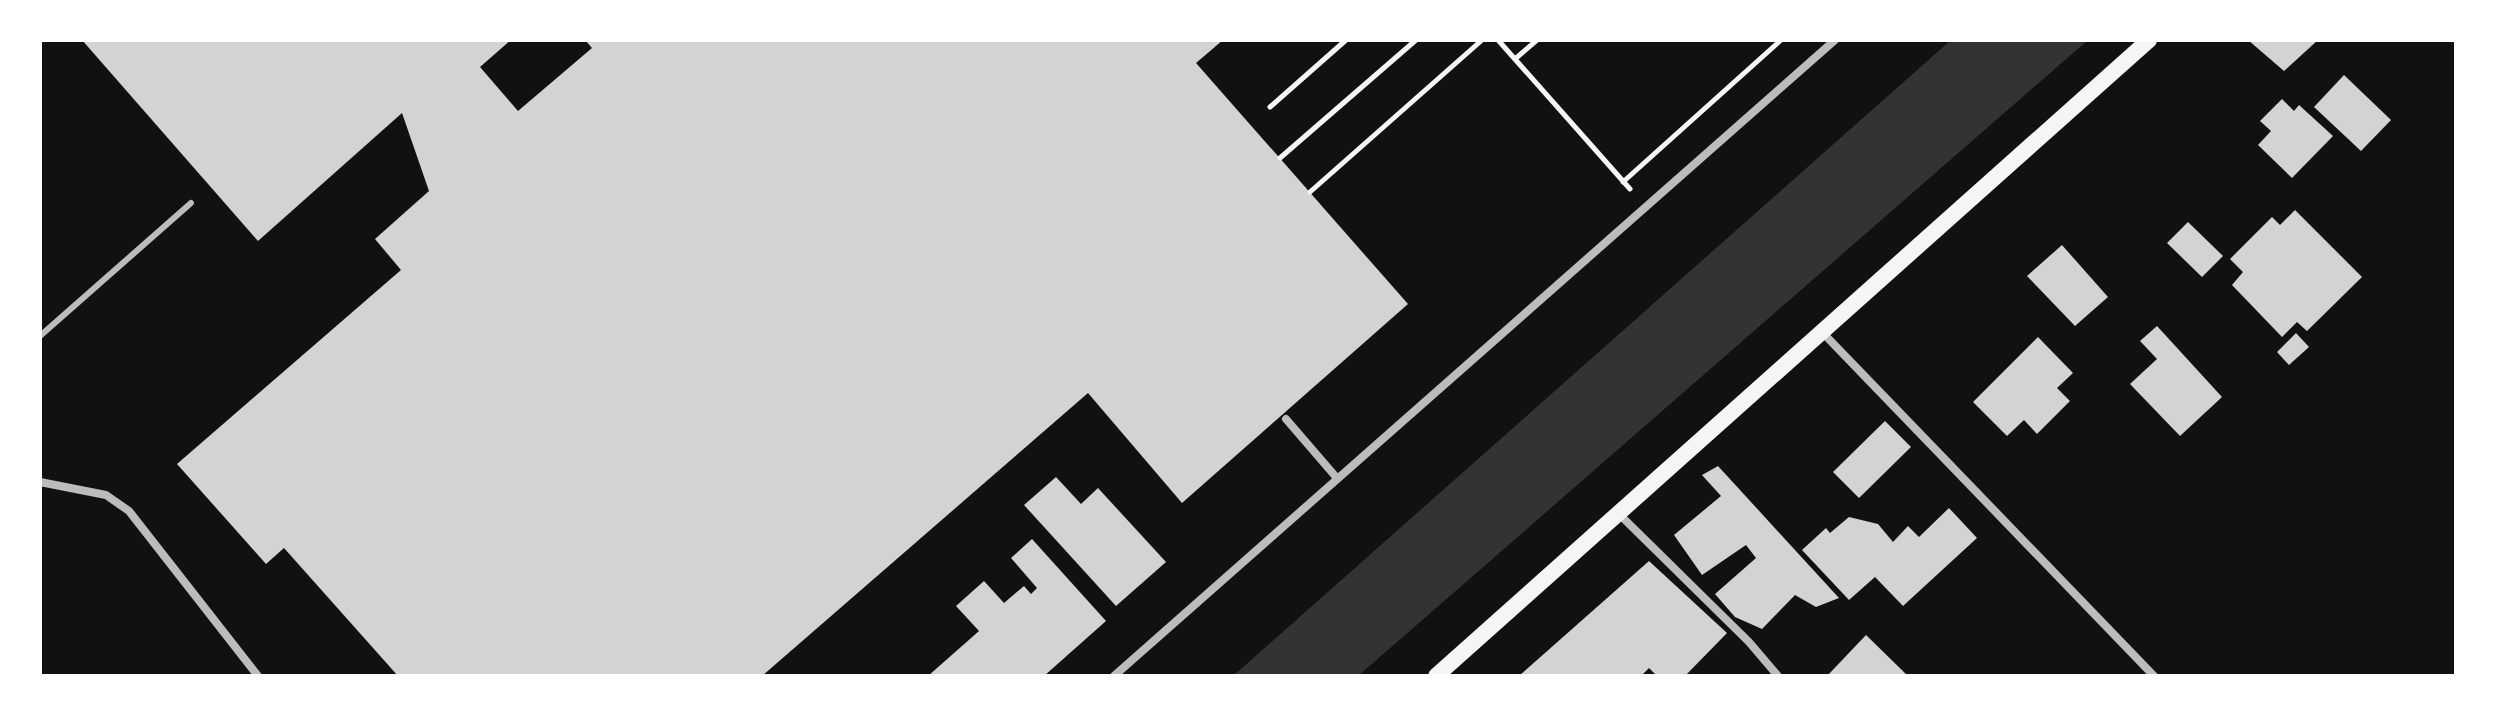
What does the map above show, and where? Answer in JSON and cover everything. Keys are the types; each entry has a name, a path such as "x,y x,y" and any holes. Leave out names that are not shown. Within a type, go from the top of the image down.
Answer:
{"main road":[{"path":"1436,676 2149,40"}],"street":[{"path":"1114,676 1835,40"},
{"path":"1822,332 2154,676"},
{"path":"1286,419 1336,477"},
{"path":"40,482 106,495 129,511 258,676"},
{"path":"1619,514 1778,676"}],"lane":[{"path":"40,336 191,203"}],"path":[{"path":"1270,107 1346,40"},
{"path":"1280,158 1416,40"},
{"path":"1310,192 1482,40"},
{"path":"1498,40 1645,206"},
{"path":"1515,59 1537,40"},
{"path":"1623,182 1781,40"}],"shaded area":[{"path":"1951,40 2088,40 1358,676 1233,676"}],"building":[{"path":"82,40 511,40 480,67 518,111 592,48 585,40 1223,40 1196,63 1408,304 1182,503 1088,393 762,676 398,676 284,548 266,564 177,464 401,270 375,239 429,191 402,113 258,241"},
{"path":"2248,40 2318,40 2284,71"},
{"path":"2344,75 2391,120 2361,151 2314,107"},
{"path":"2282,99 2294,111 2299,105 2333,136 2292,178 2258,145 2271,131 2260,121"},
{"path":"2295,210 2362,277 2307,331 2297,322 2282,337 2232,285 2243,272 2230,259 2272,217 2280,225"},
{"path":"2188,222 2223,256 2202,277 2167,243"},
{"path":"2062,245 2108,297 2075,326 2027,276"},
{"path":"2157,326 2222,397 2180,436 2130,384 2157,359 2140,341"},
{"path":"2296,333 2309,347 2289,365 2277,352"},
{"path":"2038,337 2073,373 2057,388 2070,401 2037,434 2024,420 2007,436 1973,402"},
{"path":"1885,421 1911,447 1859,498 1833,472"},
{"path":"1718,466 1839,598 1816,607 1795,595 1762,629 1735,617 1715,594 1756,558 1746,545 1702,575 1674,535 1721,496 1702,475"},
{"path":"1056,477 1081,504 1098,488 1166,562 1116,606 1024,505"},
{"path":"1949,508 1977,538 1903,606 1875,577 1849,600 1802,550 1826,528 1830,533 1849,517 1878,524 1893,542 1908,526 1919,537"},
{"path":"1032,539 1106,621 1044,676 928,676 979,631 956,606 984,581 1004,603 1024,586 1031,594 1037,588 1011,558"},
{"path":"1649,561 1727,633 1685,676 1657,676 1649,668 1641,676 1519,676"},
{"path":"1866,635 1908,676 1827,676"}]}
